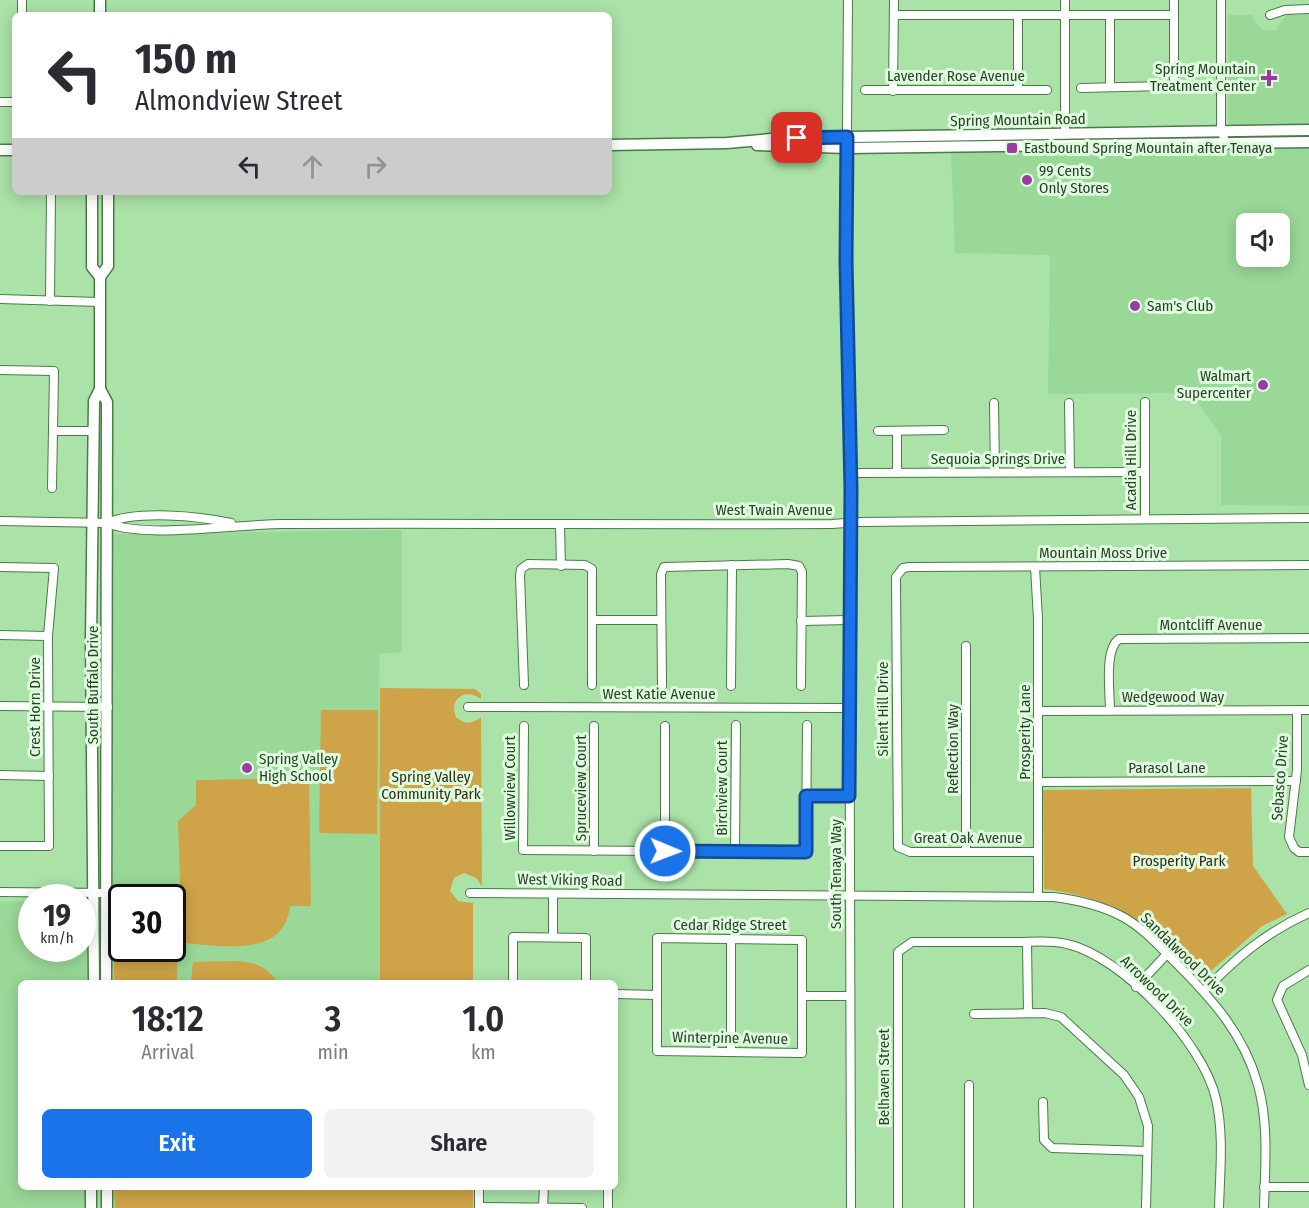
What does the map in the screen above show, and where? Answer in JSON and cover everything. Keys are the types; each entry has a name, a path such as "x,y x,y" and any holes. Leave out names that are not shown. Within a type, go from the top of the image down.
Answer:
{"main road":[{"name":"Spring Mountain Road","path":"847,142 1064,140 1116,133 1309,130"},
{"name":"Spring Mountain Road","path":"612,146 783,138 994,146 1021,141 1055,140 1309,142"},
{"name":"South Buffalo Drive","path":"92,195 92,267 100,277"},
{"name":"South Buffalo Drive","path":"92,884 94,401 100,389 100,277 108,266 108,195"},
{"name":"South Buffalo Drive","path":"100,389 107,402 106,980"},
{"name":"South Buffalo Drive","path":"94,962 94,980"},
{"path":"91,1190 91,1208"},
{"path":"107,1190 107,1208"}],"street":[{"name":"South Tenaya Way","path":"848,0 846,261 851,473 849,523 850,1208"},
{"path":"893,91 894,0"},
{"path":"1064,140 1065,0"},
{"path":"1174,0 1174,87"},
{"path":"1221,0 1221,132 1225,143"},
{"path":"1270,15 1285,10 1309,9"},
{"path":"894,15 1174,15"},
{"path":"1018,15 1018,89"},
{"path":"1110,15 1110,87"},
{"path":"1081,88 1206,88"},
{"name":"Lavender Rose Avenue","path":"865,90 1047,90"},
{"path":"50,301 51,195"},
{"path":"0,299 99,302"},
{"path":"0,370 54,371 52,488"},
{"name":"Acadia Hill Drive","path":"1145,402 1145,518"},
{"path":"994,403 995,472"},
{"path":"1069,403 1070,472"},
{"path":"878,431 944,430"},
{"path":"53,431 94,431"},
{"path":"897,431 897,472"},
{"name":"Sequoia Springs Drive","path":"851,473 1145,471"},
{"name":"West Twain Avenue","path":"0,521 107,523 121,517 205,517 240,524 560,525 1309,518"},
{"path":"560,525 561,566"},
{"path":"524,685 523,583 520,576 521,569 528,564 589,566 594,575 592,685"},
{"path":"662,686 660,574 669,566 796,564 801,568 801,686"},
{"path":"731,686 732,565"},
{"name":"Mountain Moss Drive","path":"899,572 909,567 1309,565"},
{"name":"Crest Horn Drive","path":"0,567 54,568 48,636 50,846 0,846"},
{"name":"Prosperity Lane","path":"1035,567 1038,897"},
{"name":"Silent Hill Drive","path":"898,847 896,577 899,572"},
{"path":"593,620 662,621"},
{"path":"801,621 849,620"},
{"path":"0,635 48,636"},
{"name":"Montcliff Avenue","path":"1110,711 1109,654 1114,642 1119,639 1309,638"},
{"name":"Reflection Way","path":"966,646 966,852"},
{"path":"0,706 108,707"},
{"name":"West Katie Avenue","path":"468,707 849,708"},
{"name":"Sebasco Drive","path":"1297,710 1296,781 1290,837 1294,848 1299,852 1309,852"},
{"name":"Wedgewood Way","path":"1038,711 1309,710"},
{"name":"Birchview Court","path":"735,852 736,725"},
{"path":"594,851 806,852 807,725"},
{"name":"Willowview Court","path":"524,726 523,850 594,851"},
{"name":"Spruceview Court","path":"594,726 594,851"},
{"path":"665,726 665,851"},
{"path":"0,775 49,776"},
{"name":"Parasol Lane","path":"1038,782 1296,781"},
{"path":"806,796 849,796"},
{"name":"Great Oak Avenue","path":"898,847 910,852 1038,852"},
{"path":"0,892 18,892"},
{"path":"96,893 106,893"},
{"name":"West Viking Road","path":"470,893 849,897"},
{"path":"553,894 553,938"},
{"name":"Sandalwood Drive","path":"849,897 1038,897 1080,900 1125,918 1167,954 1204,991 1238,1036 1251,1061 1264,1114 1264,1208"},
{"path":"1204,991 1262,938 1309,913"},
{"path":"513,980 513,937 586,938 586,980"},
{"name":"Cedar Ridge Street","path":"657,995 657,938 802,940 802,996"},
{"path":"730,1051 731,939"},
{"name":"Arrowood Drive","path":"901,947 912,942 1056,942 1091,952 1118,969 1176,1026 1193,1048 1212,1084 1220,1122 1219,1208"},
{"path":"1027,942 1028,1013"},
{"name":"Belhaven Street","path":"898,1208 898,952 901,947"},
{"path":"1136,987 1167,954"},
{"path":"1309,970 1283,986 1277,994 1278,1006 1302,1055 1309,1085"},
{"path":"618,994 657,995"},
{"name":"Winterpine Avenue","path":"657,995 657,1051 802,1053 802,996"},
{"path":"802,996 849,996"},
{"path":"974,1014 1028,1013 1061,1017 1124,1075 1135,1089 1146,1115 1148,1151 1146,1208"},
{"path":"969,1085 969,1208"},
{"path":"1043,1102 1044,1140 1047,1145 1058,1149 1148,1151"},
{"path":"1264,1187 1309,1187"},
{"path":"479,1190 479,1207 582,1208"},
{"path":"543,1208 544,1190"},
{"path":"608,1190 608,1208"}],"shaded area":[{"name":"Spring Mountain Treatment Center","path":"1309,14 1309,126 1228,127 1228,15 1251,15 1262,30 1276,30 1286,15"},
{"path":"1309,148 1309,506 1221,505 1221,436 1198,403 1185,393 1048,394 1050,255 955,253 951,152"},
{"name":"Spring Valley High School","path":"402,530 402,652 379,654 381,848 378,980 177,980 178,962 186,962 186,884 113,884 112,534"},
{"path":"18,901 18,962 87,962 87,980 18,980 18,1190 86,1190 86,1208 0,1208 0,902"}],"green space":[{"name":"Spring Valley Community Park","path":"380,688 475,689 481,694 481,699 470,694 460,696 454,710 456,717 465,722 472,722 481,717 482,886 476,878 464,873 454,878 450,891 458,901 473,903 473,980 378,980"},
{"path":"321,710 378,710 377,834 319,833"},
{"path":"309,778 311,906 290,906 285,923 276,935 263,942 248,946 186,943 186,884 180,884 178,821 196,805 196,780"},
{"name":"Prosperity Park","path":"1251,788 1253,866 1287,914 1262,926 1204,977 1149,930 1114,908 1094,900 1044,889 1043,790"},
{"path":"114,962 178,962 177,980 114,980"},
{"path":"193,962 249,963 260,966 276,980 191,980"},
{"path":"114,1190 473,1190 473,1208 115,1208"}],"place":[{"name":"Spring Mountain Treatment Center","path":"1269,78"},
{"name":"Eastbound Spring Mountain after Tenaya","path":"1012,148"},
{"name":"99 Cents Only Stores","path":"1027,180"},
{"name":"Sam's Club","path":"1135,306"},
{"name":"Walmart Supercenter","path":"1263,385"},
{"name":"Spring Valley High School","path":"247,768"}],"route":[{"path":"665,851 806,852 806,796 849,796 851,489 846,261 847,137 797,138"}]}
